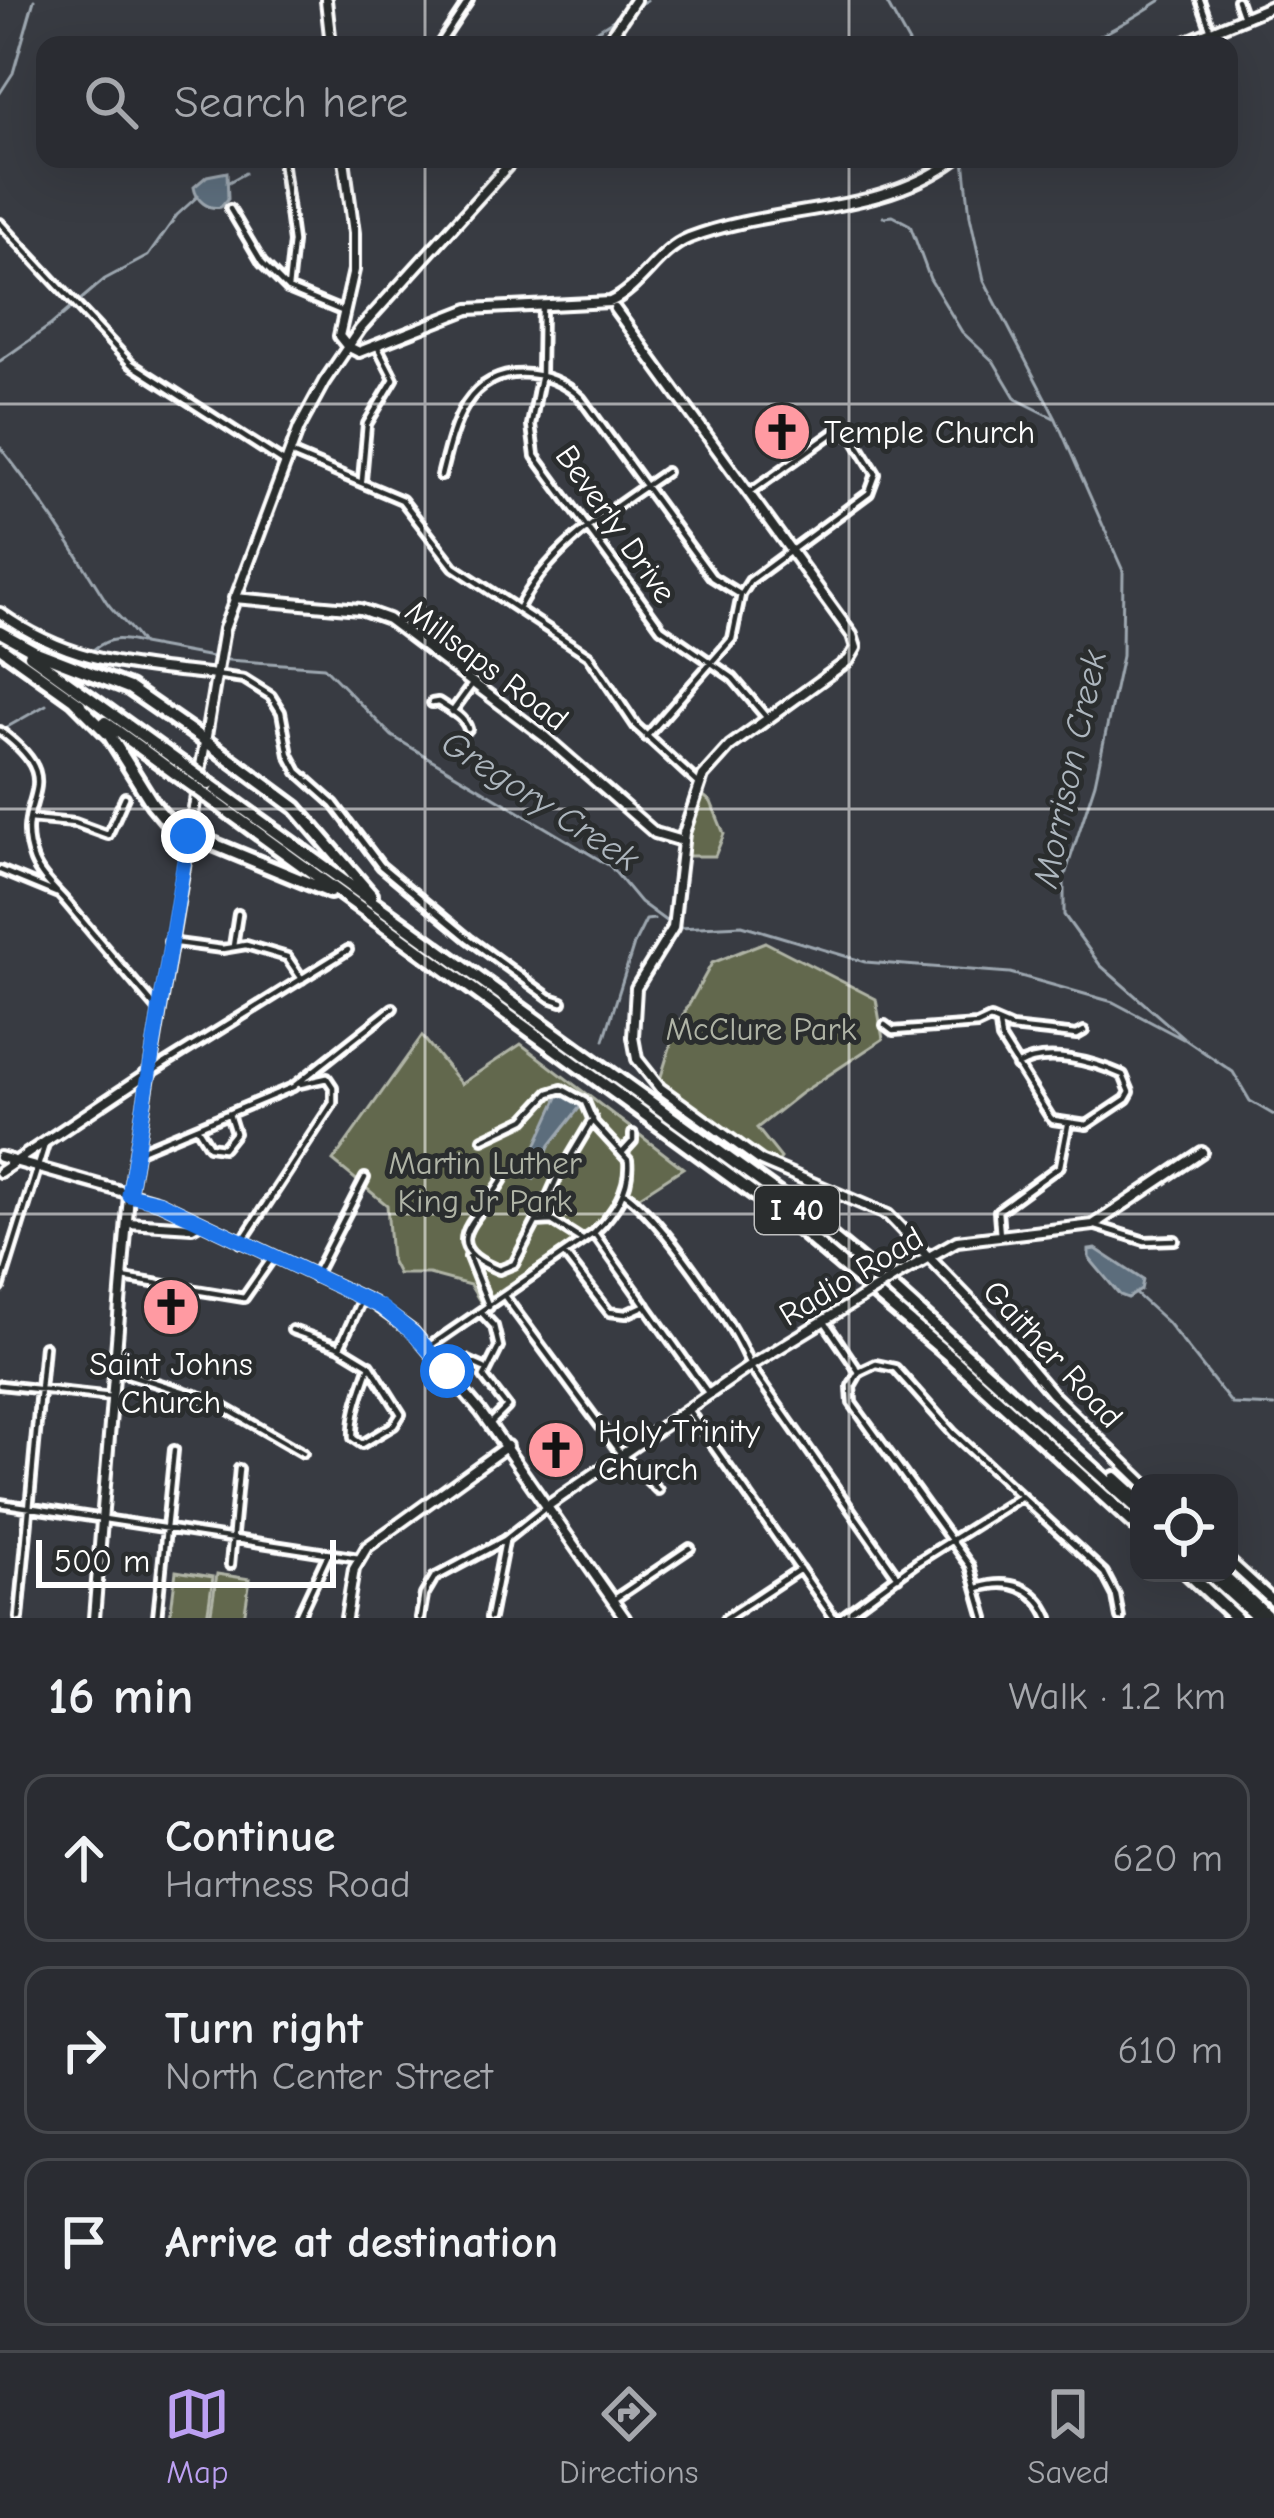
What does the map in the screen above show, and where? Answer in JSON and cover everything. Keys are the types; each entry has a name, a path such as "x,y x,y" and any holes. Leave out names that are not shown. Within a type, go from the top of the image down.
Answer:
{"highway":[{"path":"0,633 129,688 204,740 296,808 364,888 429,943"},
{"name":"I 40","path":"0,633 180,770 786,1201 1130,1502"},
{"name":"I 40","path":"0,646 180,770"},
{"path":"74,700 110,736 160,816 188,836 302,878 375,918"},
{"name":"I 40","path":"208,790 375,918 778,1211 871,1287 1130,1523"},
{"path":"998,1382 1130,1492"},
{"path":"1188,1582 1224,1616"},
{"path":"1198,1582 1236,1618"},
{"path":"1218,1582 1258,1618"},
{"path":"1230,1582 1269,1618"}],"street":[{"path":"445,36 469,0"},
{"path":"611,36 634,0"},
{"path":"1200,0 1211,31"},
{"path":"1238,0 1243,17"},
{"path":"326,1 330,36"},
{"path":"1199,36 1274,5"},
{"path":"283,168 293,242 288,290"},
{"path":"345,168 354,270 339,336 359,352 431,321 495,304 613,306 684,240 740,223 892,195 940,168"},
{"path":"94,1618 129,1195 215,675 234,598 310,404 347,346 506,168"},
{"path":"230,209 262,263 288,290 344,312"},
{"path":"0,223 131,364 285,463"},
{"name":"Beverly Drive","path":"542,306 541,374 531,425 535,456 661,628 712,662 768,719"},
{"path":"613,306 852,635 856,649 848,660 717,757 699,784 682,841"},
{"path":"362,480 367,424 394,379 377,346"},
{"path":"441,476 454,433 472,397 508,375 541,374 558,380 580,398 712,577 741,595"},
{"path":"646,736 737,628 741,595 750,580 874,488 874,467 854,438 843,431 829,434 748,493"},
{"path":"290,452 402,500 454,567 589,656 646,736 699,784"},
{"path":"518,608 548,562 666,472"},
{"name":"Millsaps Road","path":"234,598 374,613 545,737 655,833 682,841"},
{"path":"0,613 46,644 83,656 244,679 271,696 298,772 334,804 381,866 469,939 562,1002"},
{"path":"452,712 473,683"},
{"path":"432,703 438,701 466,722 468,729"},
{"path":"0,731 23,748 36,766 37,788 28,819 34,860 158,1010"},
{"path":"28,819 76,824 108,835 125,797"},
{"name":"Gaither Road","path":"682,841 668,941 648,963 636,988 632,1037 643,1070 660,1088 761,1161 874,1206 901,1226 1052,1394 1135,1474"},
{"path":"0,870 60,895"},
{"path":"233,946 238,914"},
{"path":"170,942 222,950 246,945 286,957 302,979"},
{"path":"0,1172 148,1073 348,950"},
{"path":"292,1088 393,1008"},
{"path":"885,1025 893,1031 977,1025 990,1019 1077,1035 1084,1030"},
{"path":"999,1024 1001,1040 1017,1066 1051,1117 1087,1125 1126,1099 1130,1088 1126,1078 1095,1066 1050,1058 1017,1066"},
{"path":"136,1152 317,1078 327,1078 333,1087 333,1103 242,1243"},
{"path":"427,1348 584,1241 623,1192 629,1166 622,1153 585,1102 559,1090 549,1093 525,1119 483,1138"},
{"path":"197,1127 209,1146 224,1148 235,1133 229,1114"},
{"path":"571,1156 593,1119"},
{"path":"1000,1236 997,1215 1002,1206 1060,1166 1068,1124"},
{"path":"622,1153 633,1134"},
{"path":"0,1288 46,1142"},
{"name":"Radio Road","path":"549,1505 750,1366 929,1256 957,1241 1093,1225 1202,1152"},
{"path":"0,1157 159,1202 398,1319 507,1446 625,1618"},
{"path":"467,1250 480,1264 499,1270 514,1264 558,1177"},
{"path":"314,1277 364,1178"},
{"path":"489,1307 467,1250 471,1223 502,1179"},
{"path":"623,1192 641,1205 691,1268 740,1339 750,1366 898,1577"},
{"path":"545,1204 552,1221"},
{"path":"536,1222 552,1221 584,1241"},
{"path":"128,1223 192,1228 199,1222"},
{"path":"1093,1225 1145,1241 1175,1240"},
{"path":"594,1233 709,1394"},
{"path":"565,1255 610,1312 626,1314 646,1305"},
{"path":"123,1278 244,1298 272,1258"},
{"path":"475,1273 486,1265"},
{"path":"506,1297 621,1454 658,1490"},
{"path":"340,1347 362,1298"},
{"path":"481,1312 499,1340 498,1353 484,1377 507,1409 490,1424"},
{"path":"824,1320 859,1372"},
{"path":"292,1330 340,1347 370,1365 400,1414 394,1425 362,1444 353,1438 354,1412 370,1365"},
{"path":"19,1618 44,1346"},
{"path":"447,1371 466,1360 486,1369"},
{"path":"985,1618 970,1566 852,1403 851,1386 859,1372 877,1364 895,1368 947,1427 1104,1573 1117,1595 1120,1618"},
{"path":"115,1370 211,1400 303,1453"},
{"path":"0,1385 112,1397"},
{"path":"687,1408 837,1618 1022,1496"},
{"path":"346,1618 359,1558 387,1530 507,1446"},
{"path":"158,1618 174,1450"},
{"path":"230,1565 239,1468"},
{"path":"0,1503 359,1558"},
{"path":"419,1618 434,1578 505,1540 549,1505"},
{"path":"490,1618 505,1540"},
{"path":"613,1600 690,1548"},
{"path":"298,1618 328,1554"},
{"path":"726,1618 800,1569"},
{"path":"1238,1569 1274,1602"},
{"path":"978,1588 1000,1583 1026,1589 1049,1618"}],"green space":[{"path":"700,793 711,802 724,834 715,856 686,856"},
{"name":"McClure Park","path":"765,942 876,999 883,1039 757,1128 781,1158 774,1168 658,1086 676,1028 712,963"},
{"name":"Martin Luther King Jr Park","path":"422,1036 461,1084 521,1044 683,1168 632,1201 620,1192 599,1225 481,1303 470,1285 429,1274 398,1274 391,1260 387,1205 333,1161"},
{"path":"176,1571 213,1577 207,1618 170,1618"},
{"path":"217,1574 250,1579 244,1618 210,1618"}],"water":[{"path":"227,172 228,199 221,207 203,203 194,187 207,176"},
{"path":"560,1093 580,1107 550,1145 534,1179 525,1175 528,1163"},
{"path":"1096,1249 1143,1280 1141,1290 1128,1298 1120,1295 1089,1258 1089,1250"}],"waterway":[{"path":"0,93 13,73 34,0"},
{"path":"631,9 647,0"},
{"name":"Morrison Creek","path":"885,0 905,36"},
{"path":"1098,36 1161,0"},
{"path":"588,36 623,14"},
{"name":"Morrison Creek","path":"965,168 984,280 1056,419 1123,571 1122,656 1095,783 1064,878 1064,915 1100,965 1186,1040 1233,1072 1250,1101 1274,1115"},
{"path":"227,183 245,173"},
{"path":"0,361 105,279 148,256 177,215 198,196"},
{"path":"883,217 893,216 910,225 930,279 962,332 994,362 1016,399 1054,418"},
{"name":"Gregory Creek","path":"0,447 106,601 142,644 212,657"},
{"path":"93,650 115,640 140,643"},
{"name":"Gregory Creek","path":"228,660 324,667 392,736 610,866 640,902 670,924"},
{"path":"2,730 46,705"},
{"path":"604,1040 634,944 646,920 654,919"},
{"name":"Gregory Creek","path":"678,928 742,925 865,962 1010,973 1113,1002 1183,1039"},
{"path":"1135,1293 1167,1322 1232,1404 1274,1406"}],"place":[{"name":"Temple Church","path":"782,432"},
{"name":"Saint Johns Church","path":"171,1307"},
{"name":"Holy Trinity Church","path":"556,1450"}],"route":[{"path":"188,836 129,1195 159,1202 381,1307 413,1333 447,1371"}]}
